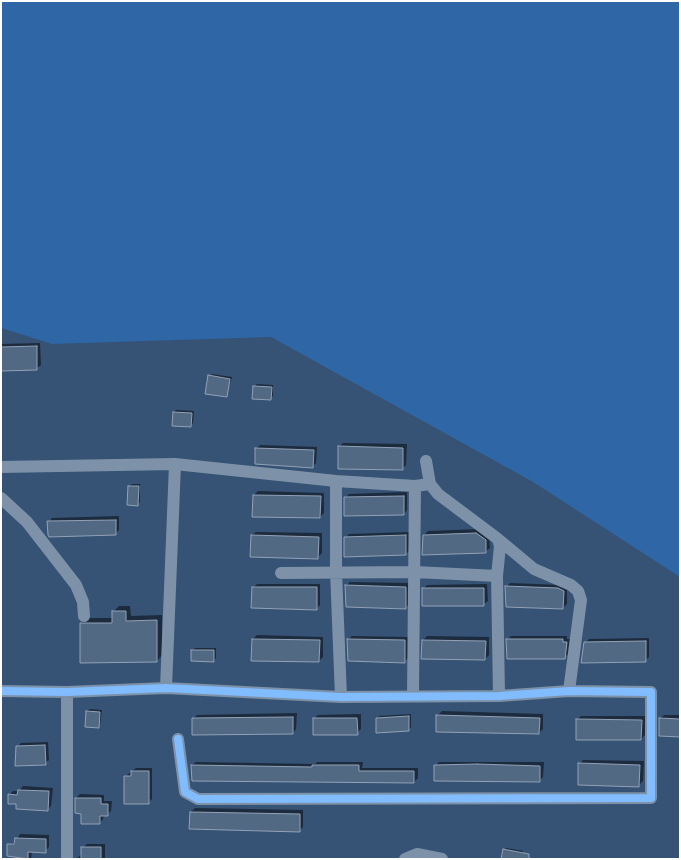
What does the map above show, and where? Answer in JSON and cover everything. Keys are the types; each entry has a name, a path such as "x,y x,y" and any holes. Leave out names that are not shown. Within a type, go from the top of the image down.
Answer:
{"street":[{"path":"426,461 430,484 438,494 534,569 571,584 578,591 581,600 569,691"},
{"path":"1,466 175,464 336,481 415,486 430,484"},
{"path":"166,688 175,464"},
{"path":"336,481 336,571 341,697"},
{"path":"413,695 415,486"},
{"path":"1,498 27,522 76,585 84,602 84,616"},
{"path":"498,539 500,546 497,576 499,696"},
{"path":"281,573 336,571 415,572 497,576"},
{"path":"1,691 67,692 166,688 341,697 413,695 499,696 569,691 651,692 651,798 198,798 185,792 178,739"},
{"path":"67,692 68,859"},
{"path":"406,859 417,854 442,859"}],"shaded area":[{"path":"1,1 680,1 680,577 533,482 271,337 52,344 1,328"}],"building":[{"path":"37,346 37,370 1,371 1,347"},
{"path":"208,375 230,379 227,397 205,394"},
{"path":"253,386 272,387 271,400 252,399"},
{"path":"173,412 192,413 191,427 172,426"},
{"path":"338,446 403,448 403,470 338,469"},
{"path":"255,448 314,450 313,468 255,464"},
{"path":"128,486 139,486 138,506 127,505"},
{"path":"253,495 321,496 320,518 252,517"},
{"path":"404,496 404,515 344,516 344,497"},
{"path":"116,520 116,535 49,537 48,535 47,521"},
{"path":"476,533 486,540 486,553 422,555 423,535"},
{"path":"251,535 319,537 318,559 250,557"},
{"path":"406,535 406,555 344,557 344,537"},
{"path":"345,585 406,587 406,609 346,607"},
{"path":"505,586 558,588 564,591 563,609 506,607"},
{"path":"252,587 317,587 317,610 251,608"},
{"path":"422,588 484,588 484,606 422,606"},
{"path":"112,611 126,611 126,621 157,620 157,662 80,663 80,623 112,623"},
{"path":"252,639 320,640 319,662 251,661"},
{"path":"347,639 405,640 405,663 348,661"},
{"path":"506,639 563,639 563,642 567,642 565,659 507,659"},
{"path":"422,640 486,641 485,660 421,659"},
{"path":"646,641 646,662 581,663 584,642"},
{"path":"191,650 214,650 214,662 191,661"},
{"path":"86,711 100,712 99,728 85,727"},
{"path":"436,715 540,718 539,734 436,732"},
{"path":"409,716 409,731 376,733 376,718"},
{"path":"293,717 293,734 192,735 192,718"},
{"path":"313,718 357,718 358,735 313,735"},
{"path":"659,718 680,719 680,737 659,736"},
{"path":"576,719 642,720 641,740 576,740"},
{"path":"45,745 46,765 15,766 16,746"},
{"path":"578,763 640,765 639,787 578,785"},
{"path":"191,765 312,767 312,765 359,765 359,771 414,771 414,783 192,781"},
{"path":"434,765 540,766 540,782 434,781"},
{"path":"131,771 149,771 149,804 124,804 124,776 131,776"},
{"path":"18,790 49,791 48,811 16,809 16,804 8,804 8,794 17,795"},
{"path":"75,798 101,798 101,804 108,804 108,816 100,816 100,824 81,824 81,814 75,813"},
{"path":"190,812 300,814 300,832 189,829"},
{"path":"15,838 46,839 46,853 28,852 28,859 7,856 7,844 14,844"},
{"path":"81,847 101,847 101,859 81,859"},
{"path":"503,849 529,854 529,859 501,859"}],"cycle path":[{"path":"1,691 67,692 166,688 341,697 499,696 569,691 651,692 651,798 198,799 185,792 178,739"}]}
